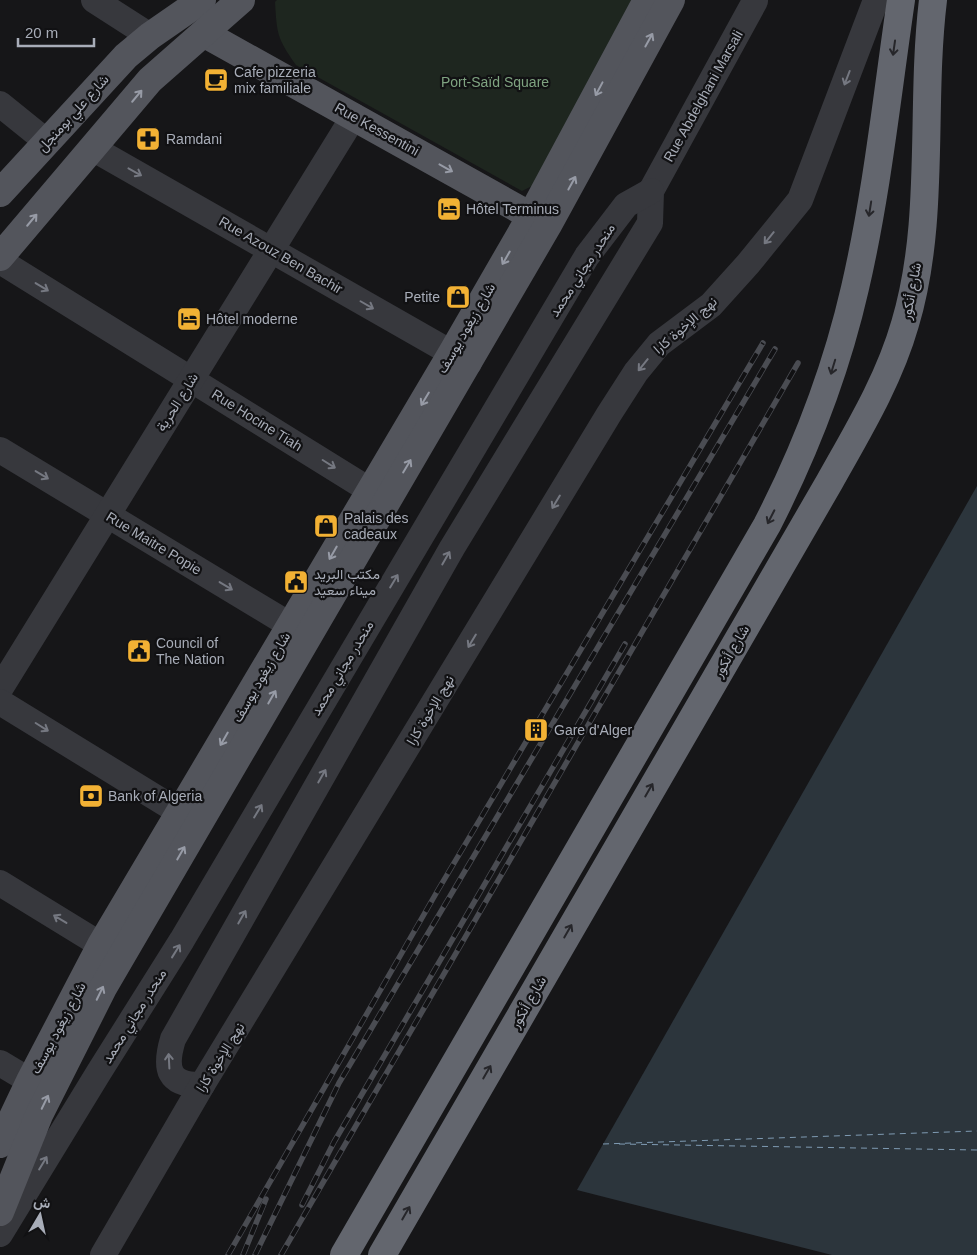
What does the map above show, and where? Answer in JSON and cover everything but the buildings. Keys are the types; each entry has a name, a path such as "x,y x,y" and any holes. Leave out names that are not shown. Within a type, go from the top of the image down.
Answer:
{"highway":[{"path":"344,1255 762,533 792,476 832,372 856,287 872,194 893,0"},
{"name":"شارع أنكور","path":"382,1255 830,482 872,406 906,323 923,229 926,81 933,0"}],"main road":[{"name":"شارع علي بومنجل","path":"0,193 103,80 150,36 202,0"},
{"path":"0,257 150,80 205,34 241,0"},
{"path":"540,221 647,0"},
{"path":"540,221 671,0"},
{"name":"Rue Kessentini","path":"205,34 540,221"},
{"path":"150,36 163,48 166,66"},
{"name":"شارع زيغود يوسف","path":"0,1212 39,1114 190,818 540,221"},
{"name":"شارع زيغود يوسف","path":"0,1144 30,1081 101,945 190,818"}],"street":[{"path":"94,0 150,36"},
{"name":"نهج الإخوة كارا","path":"103,1255 202,1085 636,372 659,344 711,305 800,200 893,0"},
{"name":"Rue Abdelghani Marsali","path":"651,190 755,1"},
{"path":"0,104 47,142"},
{"name":"شارع الحرية","path":"0,689 354,116"},
{"name":"Rue Azouz Ben Bachir","path":"92,148 460,358"},
{"path":"202,1085 185,1085 173,1078 169,1068 168,1054 173,1039 452,548 650,223 651,190"},
{"name":"منحدر مجاني محمد","path":"0,1234 187,932 587,256 626,205 651,190"},
{"name":"Rue Hocine Tiah","path":"0,261 378,495"},
{"name":"Rue Maitre Popie","path":"0,450 300,631"},
{"path":"0,702 190,818"},
{"path":"0,883 101,945"},
{"path":"0,1063 30,1081"}],"green space":[{"name":"Port-Saïd Square","path":"277,0 632,0 534,185 522,191 296,65 279,35 276,22 275,2"}],"shaded area":[{"path":"977,486 977,1255 832,1255 577,1190"}],"ferry route":[{"path":"603,1144 977,1131"},
{"path":"619,1144 977,1150"}],"railway":[{"path":"228,1255 438,890 763,343"},
{"path":"255,1255 339,1083 775,349"},
{"path":"281,1255 798,363"},
{"path":"302,1205 334,1142 625,644"},
{"path":"243,1255 266,1199"}],"place":[{"name":"Cafe pizzeria mix familiale","path":"216,80"},
{"name":"Ramdani","path":"148,139"},
{"name":"Hôtel Terminus","path":"449,209"},
{"name":"Petite","path":"458,297"},
{"name":"Hôtel moderne","path":"189,319"},
{"name":"Palais des cadeaux","path":"326,526"},
{"name":"مكتب البريد ميناء سعيد","path":"296,582"},
{"name":"Council of The Nation","path":"139,651"},
{"name":"Gare d'Alger","path":"536,730"},
{"name":"Bank of Algeria","path":"91,796"}]}
